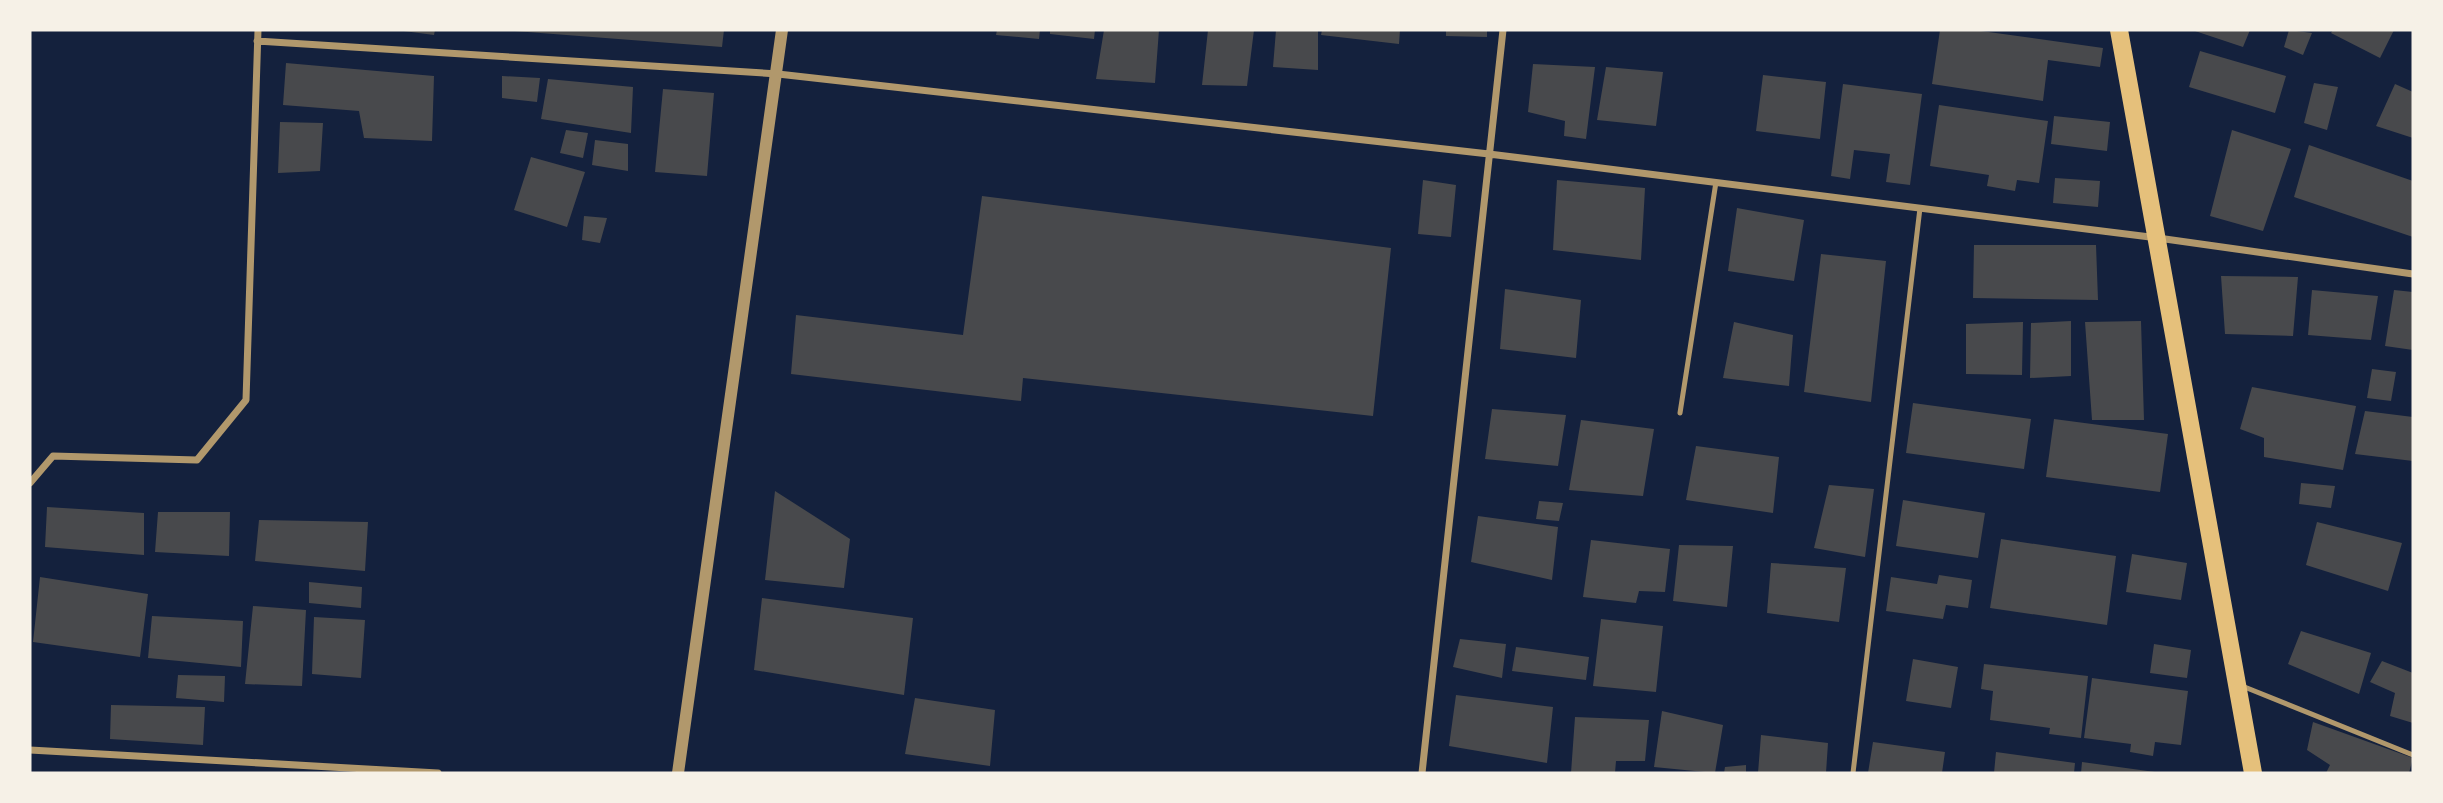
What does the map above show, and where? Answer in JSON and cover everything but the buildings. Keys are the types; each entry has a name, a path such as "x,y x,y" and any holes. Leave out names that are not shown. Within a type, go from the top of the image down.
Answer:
{"main road":[{"path":"2119,30 2253,773"}],"street":[{"path":"30,483 53,456 197,460 246,400 258,30"},
{"path":"678,773 778,74 782,30"},
{"path":"1422,773 1503,30"},
{"path":"257,41 778,74 1489,154 2158,238 2413,274"},
{"path":"30,750 438,773"}],"lane":[{"path":"1680,413 1716,182"},
{"path":"1853,773 1920,208"},
{"path":"2236,683 2413,755"}]}
